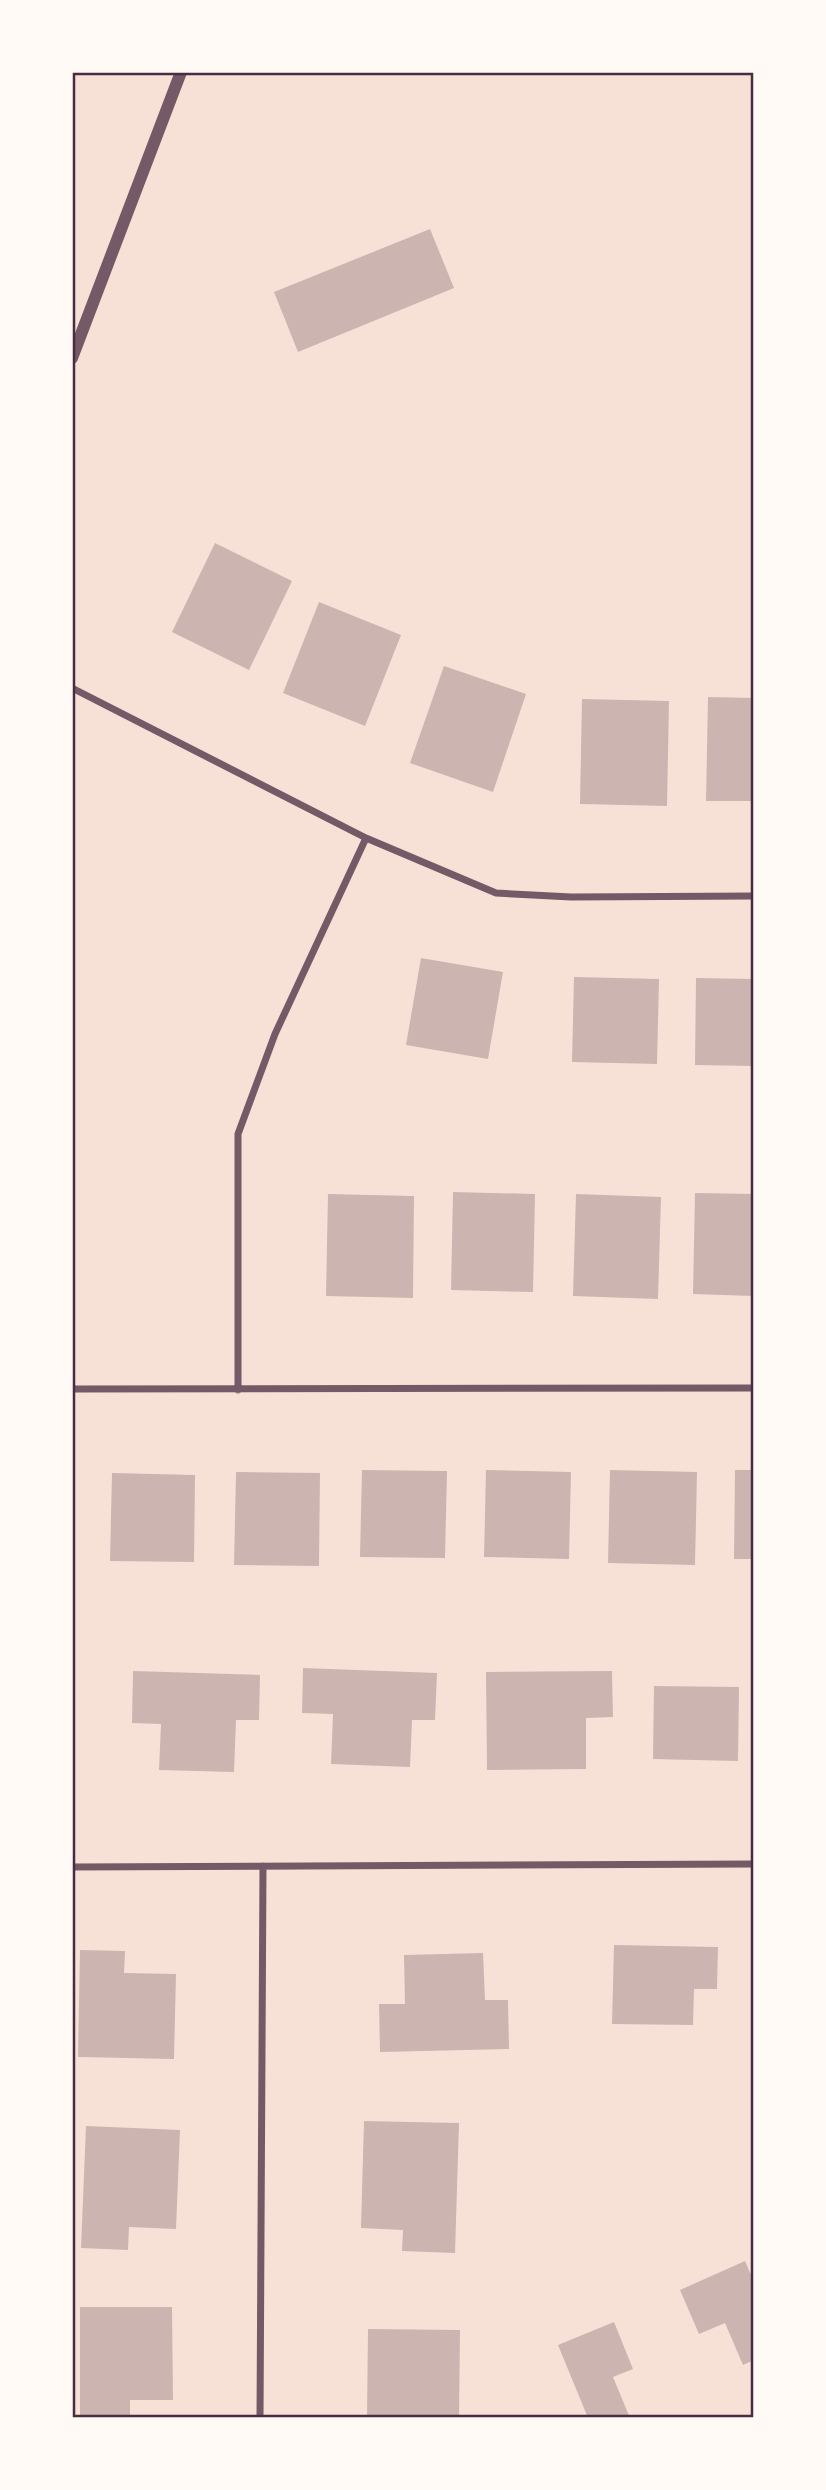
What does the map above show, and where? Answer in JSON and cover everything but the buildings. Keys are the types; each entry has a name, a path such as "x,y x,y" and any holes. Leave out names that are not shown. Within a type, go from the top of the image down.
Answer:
{"street":[{"path":"72,358 181,72"},
{"path":"72,688 366,838 496,893 571,897 754,896"},
{"path":"238,1390 238,1134 275,1034 366,838"},
{"path":"72,1389 754,1388"},
{"path":"72,1867 754,1864"},
{"path":"260,2418 263,1866"}]}
